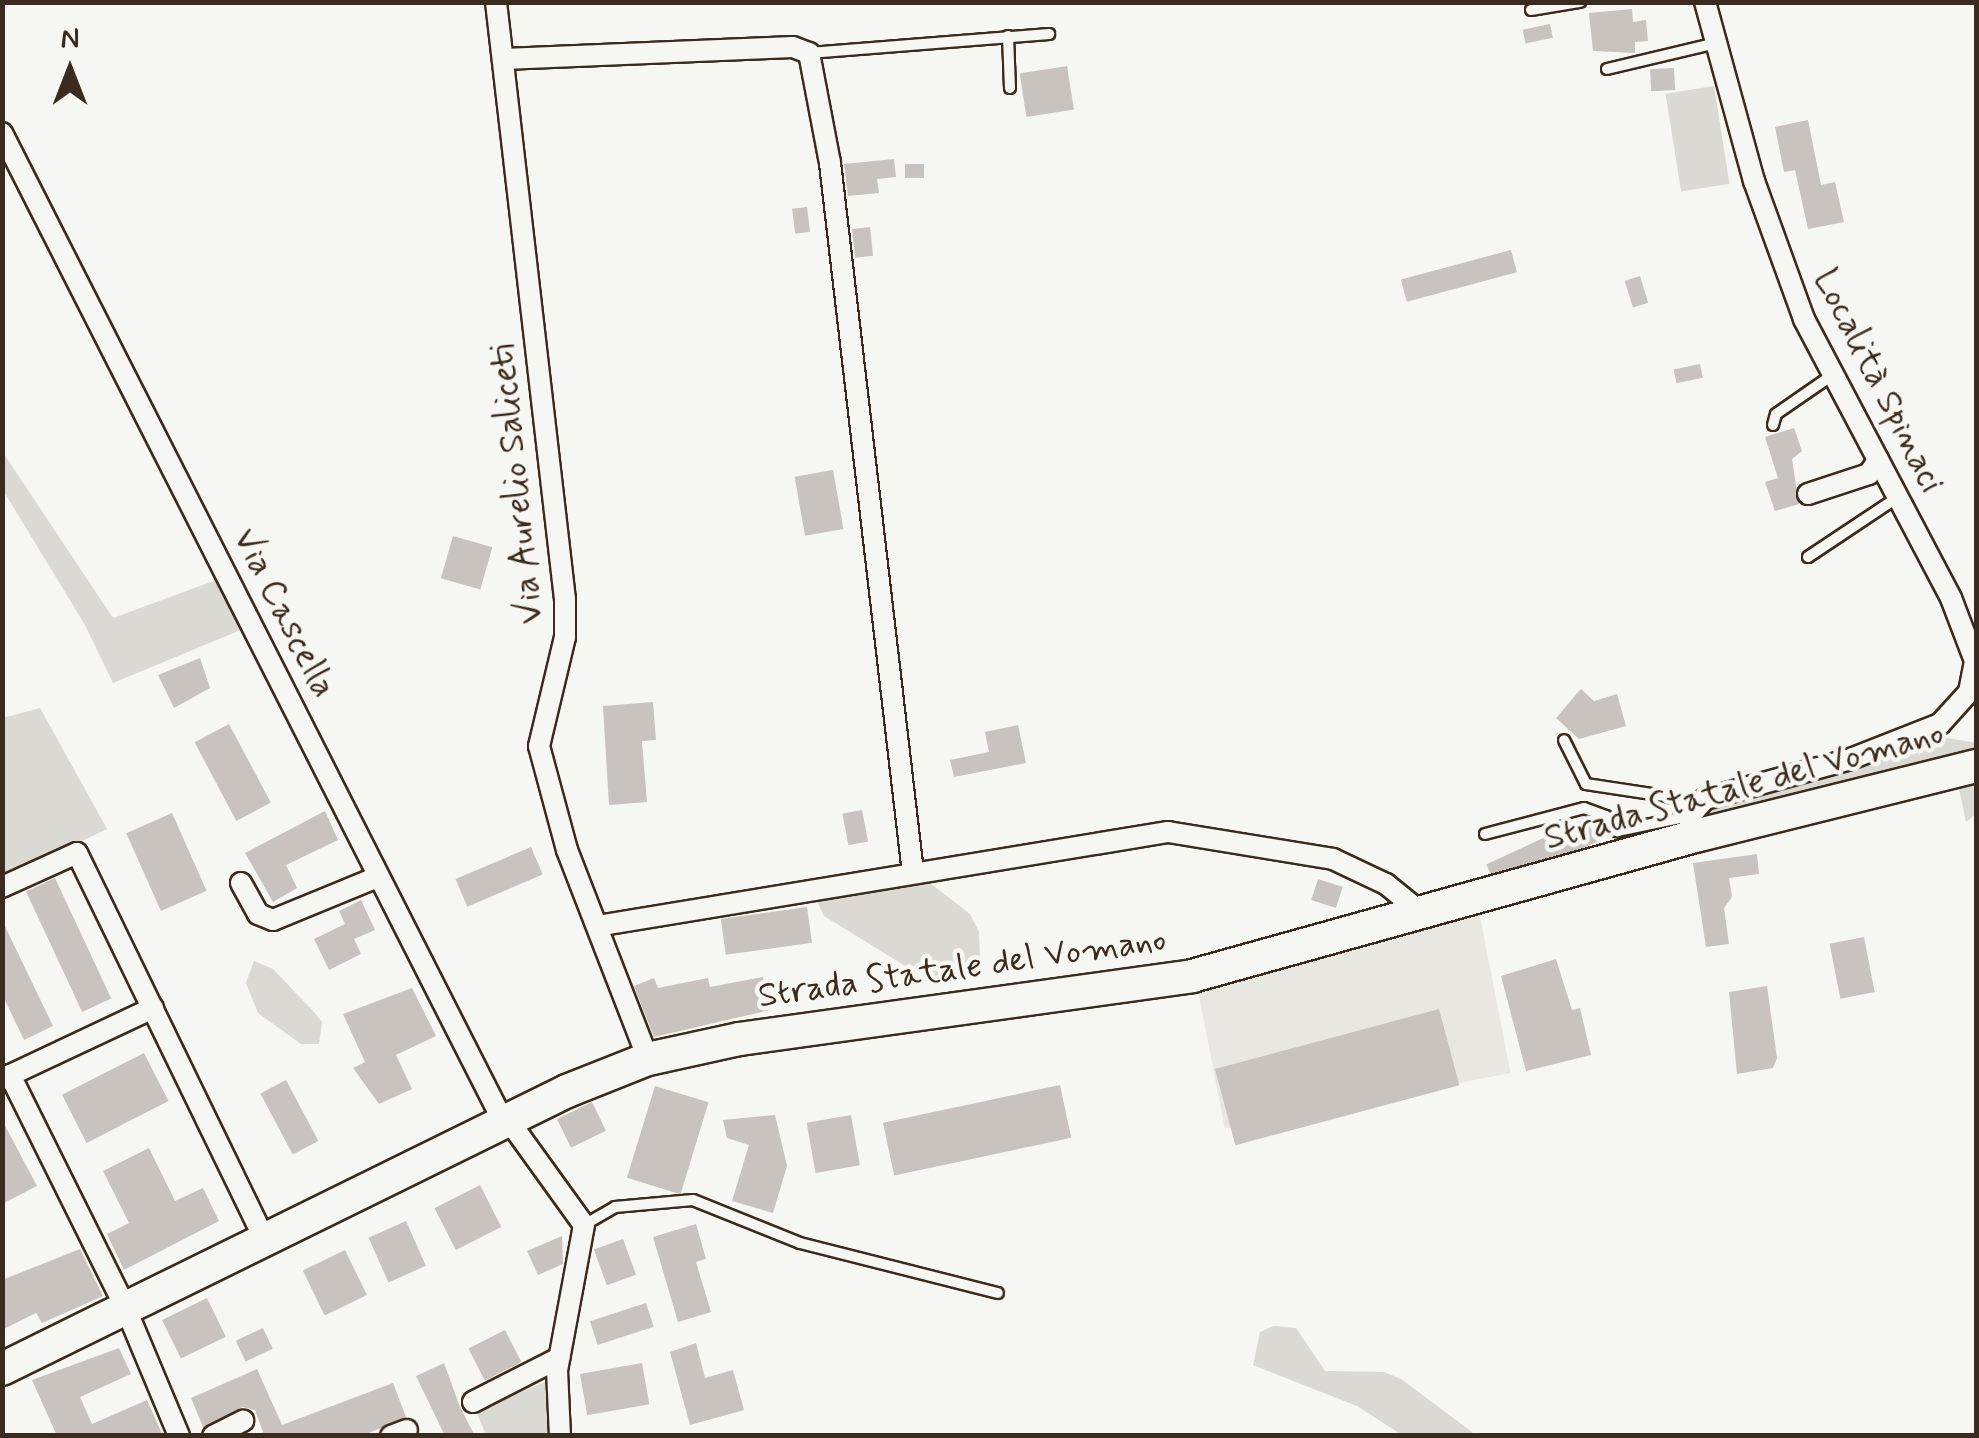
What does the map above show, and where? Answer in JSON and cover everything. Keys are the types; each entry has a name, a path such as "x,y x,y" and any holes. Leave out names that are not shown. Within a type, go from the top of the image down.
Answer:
{"main road":[{"name":"Strada Statale del Vomano","path":"2,1369 507,1122 648,1059 740,1039 1164,982 1422,914 1693,826 1976,766"}],"street":[{"name":"Via Aurelio Saliceti","path":"496,2 566,618 538,746 566,850 648,1059"},
{"name":"Località Spinaci","path":"1693,826 1705,799 1772,784 1920,734 1962,704 1974,674 1973,645 1899,497 1832,376 1754,181 1706,2"},
{"path":"504,58 793,47 808,53 832,182 913,873"},
{"name":"Via Cascella","path":"2,133 378,876 507,1122 584,1225"},
{"path":"1808,494 1869,474 1878,460"},
{"path":"597,926 1147,833 1189,832 1333,859 1386,884 1422,914"},
{"path":"2,887 77,852 266,1242"},
{"path":"241,883 255,910 272,920 378,876"},
{"path":"154,1008 6,1077 126,1309 179,1436"},
{"path":"560,1436 559,1358 584,1225"},
{"path":"472,1402 559,1358"},
{"path":"213,1436 243,1421"}],"lane":[{"path":"1531,10 1580,2"},
{"path":"808,53 1049,34"},
{"path":"1008,36 1010,88"},
{"path":"1606,68 1716,43"},
{"path":"1773,425 1776,414 1832,376"},
{"path":"1808,557 1899,497"},
{"path":"1485,834 1584,808 1606,816 1617,831 1693,826 1684,802 1665,796 1598,791 1586,784 1564,740"},
{"path":"584,1225 616,1207 694,1200 800,1243 998,1292"}],"shaded area":[{"path":"1714,86 1729,184 1681,191 1666,94"},
{"path":"2,451 113,618 219,579 248,627 113,683 85,625 3,490"},
{"path":"40,708 107,829 3,879 3,718"},
{"path":"1937,736 1976,743 1976,751 1704,819 1705,808"},
{"path":"1976,777 1976,814 1966,822 1958,784"},
{"path":"925,879 970,914 979,932 980,958 968,974 934,978 912,970 824,916 815,897"},
{"path":"1479,911 1510,1073 1225,1128 1193,967"},
{"path":"254,961 273,969 322,1022 319,1044 301,1044 258,1013 246,983"},
{"path":"1274,1326 1296,1328 1325,1371 1384,1372 1401,1379 1476,1435 1402,1435 1357,1406 1253,1365 1260,1332"},
{"path":"545,1382 555,1435 486,1435 476,1411"}],"building":[{"path":"1632,9 1633,22 1646,20 1648,41 1635,42 1635,53 1593,51 1589,13"},
{"path":"1550,24 1553,38 1526,44 1523,30"},
{"path":"1067,66 1074,109 1026,117 1020,74"},
{"path":"1674,68 1675,90 1651,91 1650,69"},
{"path":"1808,120 1821,185 1835,182 1844,222 1808,229 1795,170 1784,172 1775,127"},
{"path":"894,159 896,177 877,179 879,193 848,196 844,164"},
{"path":"905,164 924,164 924,178 905,178"},
{"path":"807,207 810,232 795,234 792,209"},
{"path":"870,227 873,256 855,258 852,229"},
{"path":"1511,250 1517,272 1407,302 1401,280"},
{"path":"1640,276 1648,303 1633,307 1625,281"},
{"path":"1700,364 1703,378 1677,383 1674,370"},
{"path":"1794,428 1802,451 1792,459 1799,504 1775,511 1765,482 1778,478 1765,437"},
{"path":"833,470 843,529 805,536 795,477"},
{"path":"453,536 492,547 480,590 441,578"},
{"path":"200,658 210,688 174,708 158,675"},
{"path":"1581,689 1594,701 1617,694 1626,726 1579,739 1556,718"},
{"path":"653,702 656,740 642,741 647,802 609,805 603,706"},
{"path":"229,724 271,803 236,821 195,742"},
{"path":"1018,725 1026,763 954,777 950,760 989,752 985,732"},
{"path":"862,810 868,841 848,845 842,814"},
{"path":"325,811 338,840 286,865 297,888 273,902 245,853"},
{"path":"172,813 207,891 161,911 126,833"},
{"path":"1586,818 1597,842 1497,888 1486,864"},
{"path":"531,847 543,875 467,907 456,879"},
{"path":"1757,854 1759,874 1729,878 1732,897 1724,908 1729,944 1706,947 1693,863"},
{"path":"55,878 111,999 82,1012 26,892"},
{"path":"1318,879 1343,887 1336,908 1311,900"},
{"path":"361,900 375,930 354,939 361,954 329,970 314,939 345,924 339,911"},
{"path":"807,907 812,943 726,955 721,919"},
{"path":"2,920 53,1026 24,1040 2,994"},
{"path":"1864,937 1875,992 1840,999 1830,944"},
{"path":"1556,959 1572,1010 1580,1008 1591,1055 1526,1071 1501,976"},
{"path":"763,977 770,1010 654,1037 634,986 654,978 658,988 708,978 710,987"},
{"path":"1767,986 1777,1058 1773,1068 1737,1074 1729,992"},
{"path":"412,988 436,1036 396,1055 412,1089 379,1104 353,1068 365,1062 343,1014"},
{"path":"1439,1009 1459,1085 1235,1145 1215,1069"},
{"path":"144,1053 169,1101 87,1143 62,1095"},
{"path":"286,1080 318,1141 293,1155 260,1094"},
{"path":"1060,1085 1071,1138 894,1175 883,1123"},
{"path":"655,1086 709,1102 680,1194 627,1178"},
{"path":"592,1102 606,1131 571,1148 557,1119"},
{"path":"775,1115 787,1166 773,1213 732,1201 749,1145 727,1138 723,1120"},
{"path":"851,1115 860,1165 816,1173 807,1123"},
{"path":"2,1120 37,1186 2,1204"},
{"path":"149,1148 175,1201 203,1188 219,1221 124,1270 107,1234 129,1223 103,1171"},
{"path":"480,1185 501,1227 456,1250 435,1208"},
{"path":"406,1221 426,1266 388,1282 369,1238"},
{"path":"696,1224 706,1259 696,1262 711,1312 678,1322 653,1237"},
{"path":"562,1236 563,1264 538,1275 527,1251"},
{"path":"623,1239 636,1275 607,1285 594,1250"},
{"path":"80,1249 103,1296 42,1323 36,1313 2,1330 2,1280"},
{"path":"345,1250 367,1295 325,1316 303,1271"},
{"path":"207,1298 226,1337 181,1359 162,1320"},
{"path":"646,1303 654,1327 598,1345 590,1321"},
{"path":"263,1328 273,1349 246,1362 236,1341"},
{"path":"505,1330 521,1362 485,1381 468,1349"},
{"path":"696,1343 705,1378 733,1370 744,1410 690,1425 670,1352"},
{"path":"119,1348 131,1374 80,1397 92,1424 147,1400 163,1436 57,1436 32,1380"},
{"path":"444,1363 475,1436 445,1436 416,1376"},
{"path":"642,1363 649,1404 587,1415 580,1374"},
{"path":"257,1369 282,1425 393,1383 406,1417 362,1436 258,1436 263,1432 255,1410 243,1407 203,1427 191,1398"}]}
